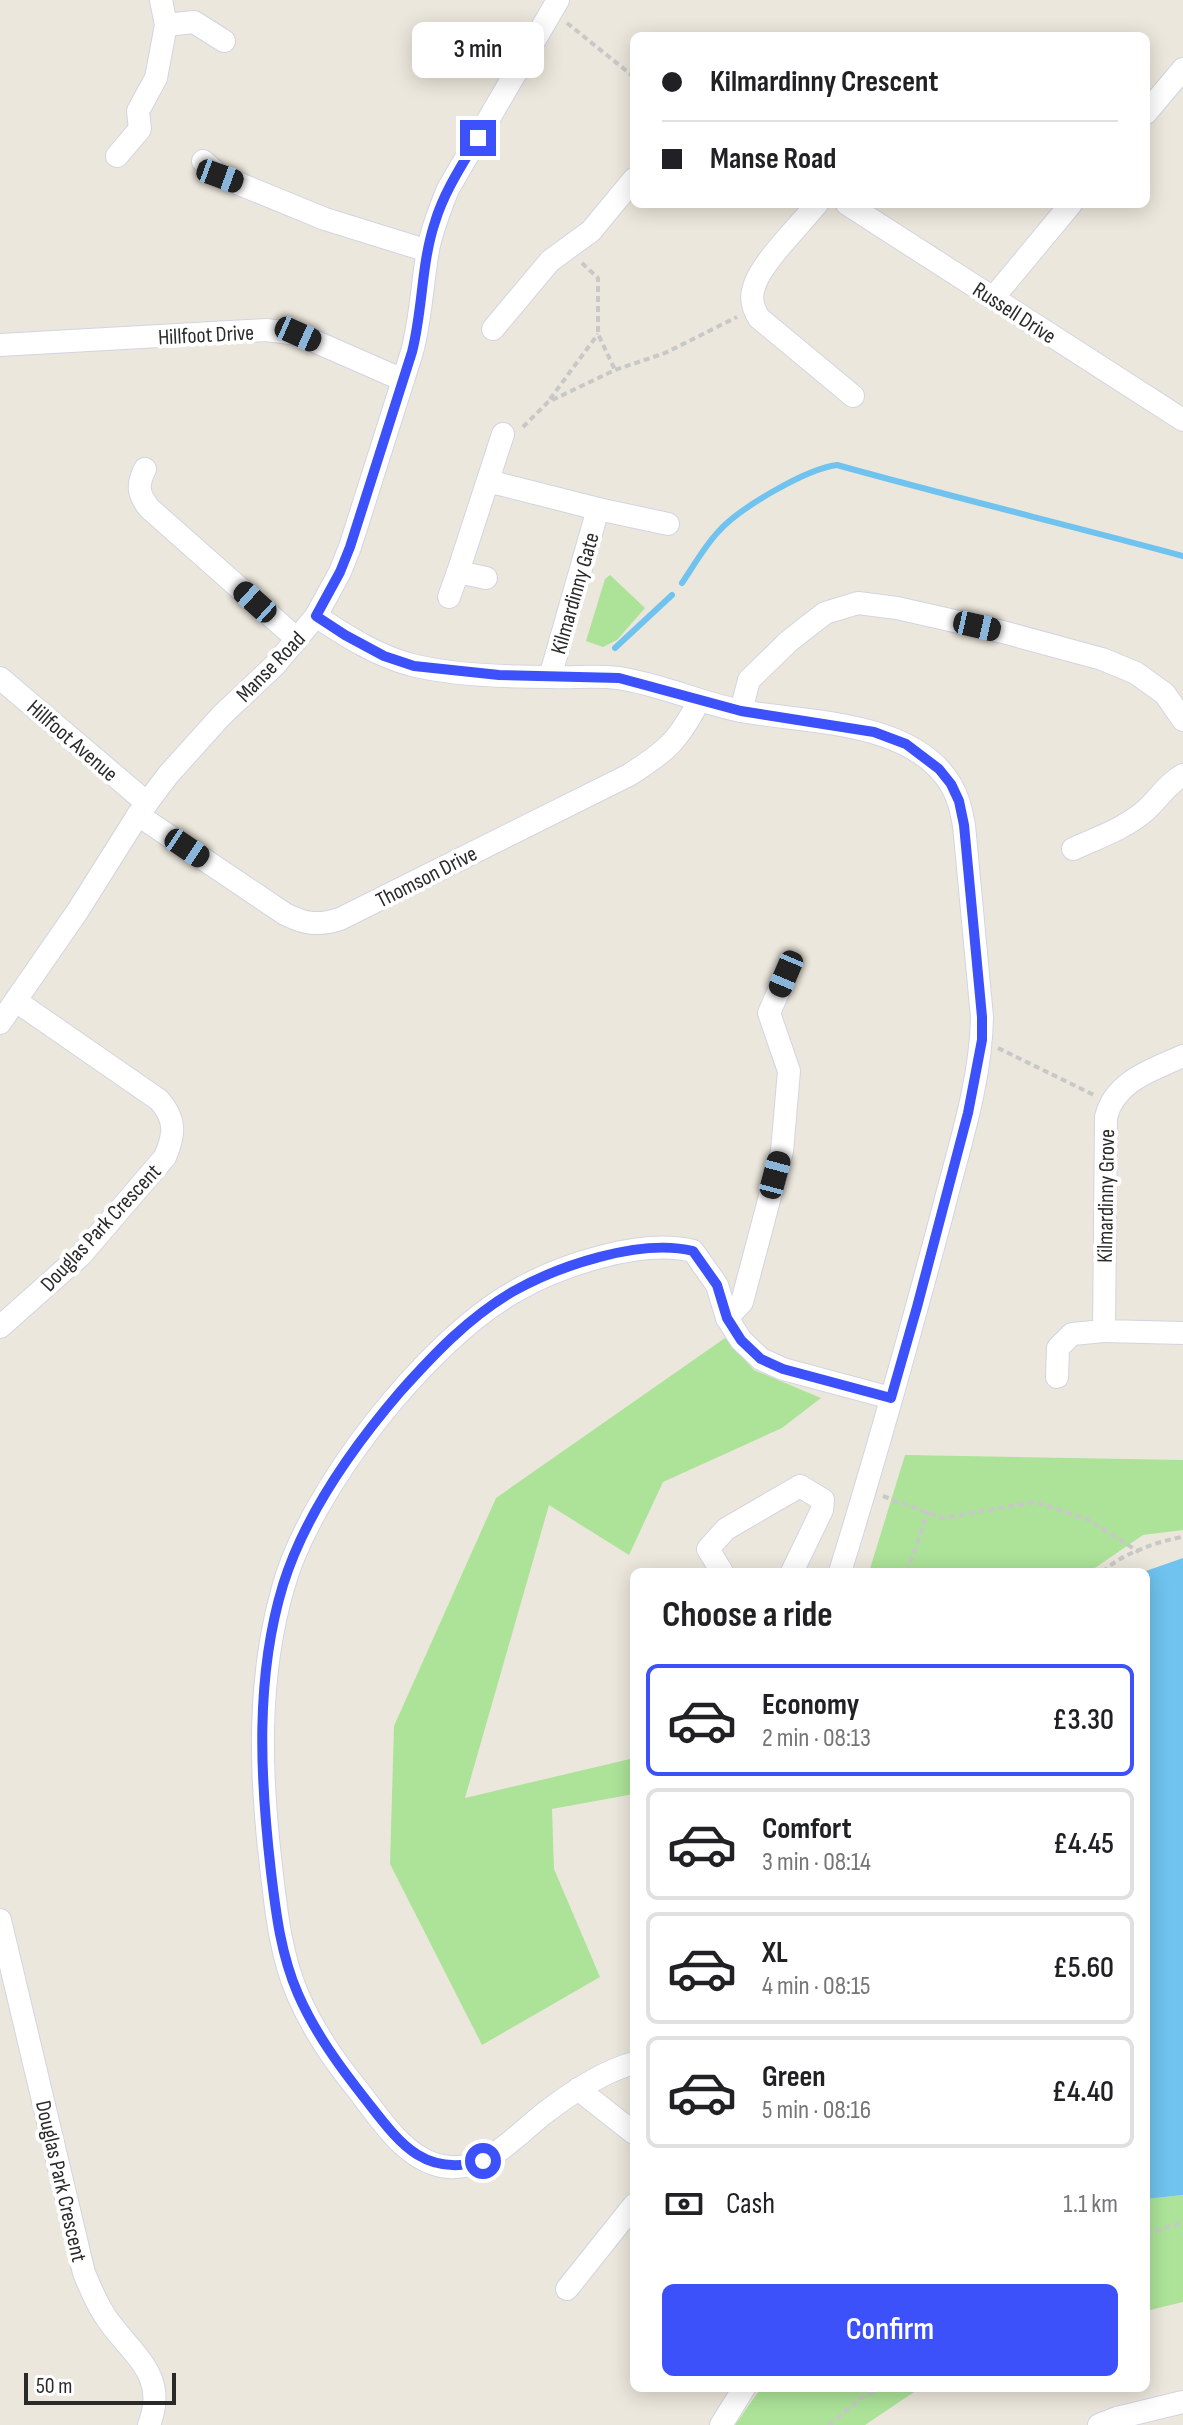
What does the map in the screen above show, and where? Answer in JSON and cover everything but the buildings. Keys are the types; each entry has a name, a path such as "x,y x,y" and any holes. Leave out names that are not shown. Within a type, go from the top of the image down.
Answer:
{"street":[{"path":"117,156 140,129 138,111 156,78 166,25 161,0"},
{"name":"Manse Road","path":"0,1023 77,912 142,809 191,748 297,639 316,616 340,572 419,325 428,251 435,222 448,189 555,5"},
{"path":"166,25 194,22 224,41"},
{"path":"1150,108 1183,69"},
{"path":"203,161 220,176 325,219 428,251"},
{"path":"493,329 550,261 591,231 630,184"},
{"path":"814,208 758,276 752,290 753,307 759,318 853,396"},
{"name":"Russell Drive","path":"853,208 1183,420"},
{"path":"993,298 1068,208"},
{"name":"Hillfoot Drive","path":"0,345 266,330 298,334 403,380"},
{"path":"449,597 503,434"},
{"path":"145,469 138,482 139,492 149,508 297,639"},
{"name":"Kilmardinny Gate","path":"488,481 668,524"},
{"name":"Kilmardinny Gate","path":"550,677 598,509"},
{"path":"458,572 486,578"},
{"path":"741,711 749,680 789,641 825,613 858,603 897,608 1003,632 1102,659 1136,673 1165,694 1183,720"},
{"path":"316,616 384,656 414,666 550,677 619,678 741,711 874,732 923,755 951,784 959,801 964,825 982,1040 968,1113 917,1307 841,1568"},
{"name":"Hillfoot Avenue","path":"0,678 142,809"},
{"name":"Thomson Drive","path":"142,809 285,914 302,923 322,925 340,919 629,775 679,737 699,701"},
{"path":"1073,849 1144,812 1175,779 1183,775"},
{"path":"727,1318 742,1302 782,1151 789,1071 769,1013 786,974"},
{"name":"Douglas Park Crescent","path":"0,1327 81,1255 165,1157 172,1141 174,1124 169,1111 159,1100 16,1001"},
{"name":"Kilmardinny Grove","path":"1104,1331 1106,1117 1109,1103 1135,1077 1183,1056"},
{"path":"630,2065 578,2089 483,2161 452,2167 422,2159 409,2149 392,2133 344,2073 313,2025 297,1992 278,1926 263,1798 262,1731 264,1685 283,1585 312,1519 338,1475 386,1409 420,1369 490,1305 533,1280 583,1261 649,1248 693,1251 717,1285 727,1318 741,1340 761,1359 783,1369 891,1398"},
{"path":"1057,1377 1058,1348 1072,1334 1104,1331 1183,1333"},
{"path":"720,1568 708,1549 726,1529 800,1486 823,1500 822,1510 794,1568"},
{"name":"Douglas Park Crescent","path":"0,1920 84,2273 97,2302 114,2328 134,2348 146,2367 155,2392 149,2425"},
{"path":"578,2089 630,2130"},
{"path":"567,2289 630,2210"},
{"path":"721,2425 742,2392"},
{"path":"1099,2425 1183,2402"}],"path":[{"path":"555,5 630,73"},
{"path":"578,241 580,261 598,278 598,334 615,370"},
{"path":"548,402 615,370 665,353 753,307"},
{"path":"503,434 517,434 548,402 598,334"},
{"path":"982,1040 1109,1103"},
{"path":"866,1489 943,1518 1035,1502 1089,1520 1139,1552"},
{"path":"908,1568 928,1512"},
{"path":"1107,1568 1168,1539 1183,1537"},
{"path":"1150,2234 1183,2222"},
{"path":"829,2425 864,2396 874,2392"}],"green space":[{"path":"610,575 645,608 617,640 603,647 586,641 605,579"},
{"path":"725,1338 754,1370 821,1398 782,1428 663,1482 629,1555 549,1505 465,1798 630,1759 630,1795 552,1809 554,1869 600,1977 482,2045 390,1864 394,1726 496,1498"},
{"path":"905,1455 1183,1460 1183,1530 1143,1535 1095,1568 870,1568"},
{"path":"1183,2195 1183,2302 1150,2310 1150,2199"},
{"path":"758,2392 914,2392 865,2425 735,2425"}],"water":[{"path":"1183,1558 1183,2195 1150,2199 1150,1570"}],"waterway":[{"path":"682,583 713,538 741,512 791,482 837,465 1183,556"},
{"path":"615,648 672,595"}],"route":[{"path":"478,138 448,189 435,222 412,352 350,547 316,616 384,656 414,666 499,675 619,678 741,711 874,732 906,744 939,769 959,801 964,825 982,1017 982,1040 968,1113 891,1398 783,1369 761,1359 741,1340 727,1318 717,1285 693,1251 649,1248 583,1261 533,1280 490,1305 420,1369 386,1409 338,1475 296,1552 283,1585 273,1629 264,1685 262,1731 263,1798 269,1857 278,1926 287,1962 313,2025 344,2073 392,2133 422,2159 436,2165 452,2167 483,2161"}]}
